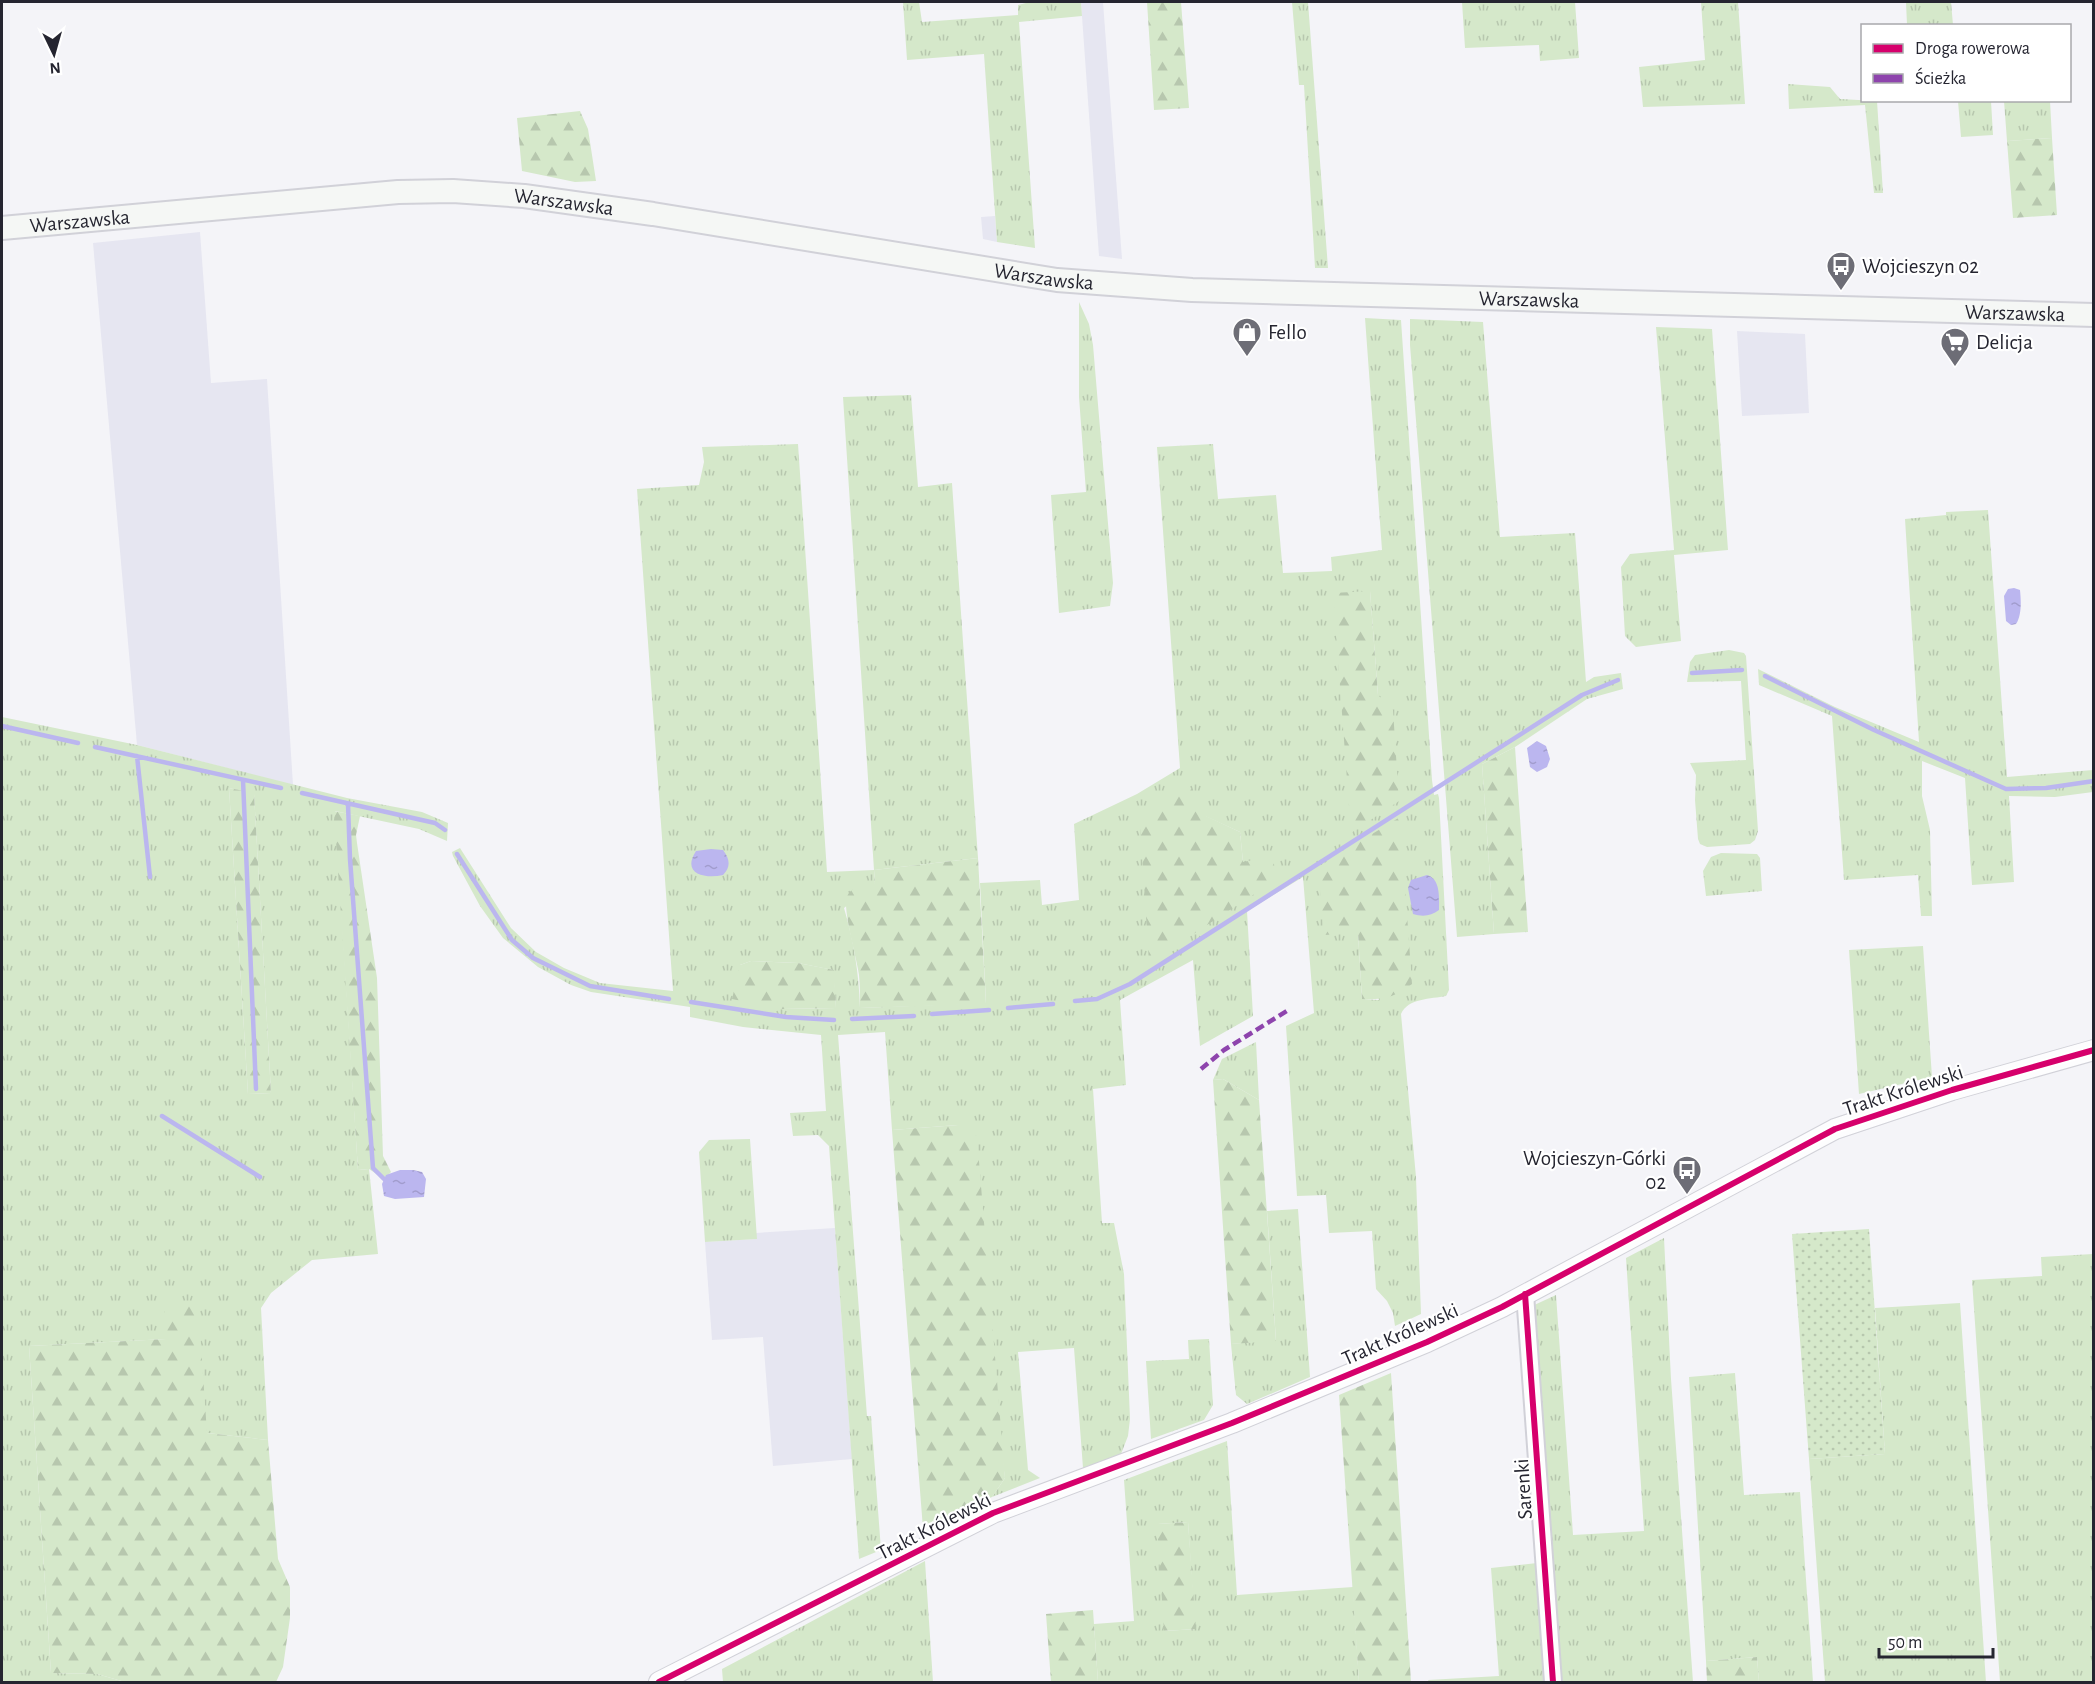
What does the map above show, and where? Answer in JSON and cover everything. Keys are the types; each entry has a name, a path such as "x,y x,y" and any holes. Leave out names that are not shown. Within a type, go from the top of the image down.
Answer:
{"main road":[{"name":"Warszawska","path":"2,228 398,192 453,191 524,196 653,214 1046,278 1192,290 2094,315"}],"street":[{"name":"Trakt Królewski","path":"659,1683 993,1513 1232,1424 1427,1341 1525,1294 1835,1129 1952,1090 2094,1050"},
{"name":"Sarenki","path":"1525,1294 1553,1683"}],"shaded area":[{"path":"1081,2 1103,2 1122,259 1099,256"},
{"path":"995,216 997,242 983,239 981,217"},
{"path":"200,232 211,383 267,379 293,785 137,745 93,243"},
{"path":"1737,331 1805,334 1809,413 1742,416"},
{"path":"835,1228 852,1459 773,1466 763,1337 712,1340 705,1242 756,1239 756,1233"}],"green space":[{"path":"903,2 919,2 922,22 1018,15 1018,5 1030,2 1081,2 1082,16 1019,22 1035,248 997,242 984,54 907,60"},
{"path":"1147,2 1181,2 1189,108 1154,110"},
{"path":"1292,2 1308,2 1328,268 1315,268 1304,85 1299,85"},
{"path":"1462,2 1575,2 1579,58 1540,61 1539,45 1465,48"},
{"path":"1701,2 1738,2 1745,104 1643,107 1639,67 1705,60"},
{"path":"1906,2 1951,2 1953,24 1907,24"},
{"path":"1788,84 1830,87 1840,99 1877,102 1883,193 1874,193 1865,105 1789,109"},
{"path":"1958,102 1991,102 1993,135 1961,137"},
{"path":"2004,102 2050,102 2052,138 2007,141"},
{"path":"580,111 588,129 596,181 575,182 522,171 517,118"},
{"path":"2052,138 2057,215 2013,218 2007,141"},
{"path":"1079,302 1089,324 1093,345 1113,583 1110,606 1059,613 1051,495 1086,492 1079,397"},
{"path":"1365,318 1401,320 1432,780 1434,795 1438,794 1439,798 1449,990 1446,996 1414,1002 1401,1014 1416,1177 1421,1314 1395,1326 1393,1313 1387,1301 1376,1289 1372,1231 1329,1233 1326,1195 1297,1196 1286,1026 1314,1013 1303,877 1247,911 1253,1016 1200,1046 1193,960 1120,1000 1126,1085 1093,1089 1102,1223 1114,1223 1124,1274 1130,1419 1128,1436 1121,1454 1083,1468 1074,1348 1018,1352 1028,1470 1040,1478 992,1497 1005,1478 958,1125 892,1130 885,1032 838,1035 867,1416 871,1416 881,1550 859,1559 829,1146 818,1135 793,1136 790,1113 826,1111 821,1035 743,1027 690,1017 690,1007 591,992 571,985 538,967 503,938 480,906 452,852 460,848 511,928 536,952 564,968 600,983 673,991 637,489 699,485 704,462 702,447 798,444 827,872 874,870 875,883 844,908 855,958 860,1008 986,1003 980,883 1040,880 1042,905 1079,900 1074,824 1137,794 1180,768 1157,447 1213,444 1218,499 1276,495 1283,573 1332,571 1331,557 1382,550","holes":["1370,591 1378,695 1351,832","1205,816 1240,832 1243,862","1358,933 1379,1000 1362,999","751,961 798,963 833,970 836,1008 782,1009 740,965"]},
{"path":"1410,319 1483,322 1500,537 1575,533 1586,682 1594,677 1621,673 1623,689 1587,699 1515,747 1482,764 1494,934 1457,937 1410,345"},
{"path":"1656,327 1712,329 1728,550 1674,555 1681,641 1636,647 1625,636 1621,567 1630,554 1674,550"},
{"path":"911,395 918,487 952,483 978,858 874,870 843,397"},
{"path":"1988,510 2007,777 2093,770 2093,792 2055,797 2009,796 2014,882 1972,885 1965,778 1922,761 1922,796 1930,830 1932,916 1921,916 1918,875 1844,880 1832,716 1759,685 1758,669 1835,707 1919,742 1905,519 1946,515 1946,512"},
{"path":"1370,591 1378,695 1393,710 1399,801 1351,833 1333,593"},
{"path":"1729,650 1744,653 1746,656 1758,831 1755,840 1750,844 1707,847 1700,844 1698,839 1696,775 1690,763 1746,760 1741,681 1687,682 1690,662 1695,655"},
{"path":"2,717 137,745 347,798 422,812 448,823 447,841 419,829 335,811 358,1170 369,1169 378,1254 312,1260 271,1293 261,1308 268,1440 207,1433 167,1339 29,1346 51,1673 97,1674 125,1682 2,1682","holes":["229,788 254,794 271,1093 248,1094"]},
{"path":"1515,747 1528,932 1494,934 1482,764"},
{"path":"229,788 254,793 271,1093 248,1094"},
{"path":"1191,788 1206,816 1240,832 1243,862 1273,856 1276,880 1149,963 1140,821"},
{"path":"334,811 360,816 356,835 377,978 383,1156 391,1172 384,1179 369,1169 358,1170"},
{"path":"1400,817 1412,984 1389,997 1362,999 1358,933 1324,935 1318,867"},
{"path":"1721,853 1757,854 1760,858 1762,891 1706,896 1703,871 1711,857"},
{"path":"978,858 986,1004 860,1008 859,975 846,912 849,893 858,887 875,883 874,870"},
{"path":"1923,946 1932,1077 1859,1094 1849,950"},
{"path":"751,961 798,963 834,970 836,1008 782,1009 732,999 740,965"},
{"path":"1256,1042 1259,1100 1223,1079 1213,1080 1222,1059"},
{"path":"1223,1079 1259,1100 1276,1341 1231,1344 1213,1080"},
{"path":"958,1125 972,1130 977,1137 1005,1478 992,1497 923,1529 892,1130"},
{"path":"750,1139 757,1239 705,1242 699,1152 709,1140"},
{"path":"1298,1209 1310,1377 1247,1404 1236,1395 1231,1344 1276,1340 1267,1211"},
{"path":"1869,1229 1885,1454 1809,1459 1792,1234"},
{"path":"1664,1238 1671,1379 1693,1682 1429,1682 1428,1680 1499,1676 1491,1568 1537,1563 1519,1312 1556,1295 1573,1535 1644,1531 1626,1258"},
{"path":"2093,1254 2093,1682 2000,1682 1972,1280 2042,1276 2041,1257"},
{"path":"198,1302 207,1433 268,1440 278,1559 290,1587 290,1618 283,1667 276,1682 125,1682 97,1674 51,1673 29,1346 166,1339 164,1306"},
{"path":"1960,1303 1986,1682 1825,1682 1809,1459 1885,1454 1875,1308"},
{"path":"1209,1339 1213,1405 1204,1420 1151,1439 1146,1361 1189,1359 1188,1340"},
{"path":"1391,1373 1411,1682 1359,1682 1339,1395"},
{"path":"1735,1373 1744,1495 1800,1492 1813,1682 1759,1682 1757,1657 1706,1661 1689,1377"},
{"path":"1227,1441 1237,1595 1353,1587 1359,1682 1098,1682 1094,1624 1134,1621 1124,1480","holes":["1188,1522 1195,1629 1165,1631 1158,1524"]},
{"path":"1188,1522 1196,1629 1164,1631 1157,1524"},
{"path":"925,1561 933,1682 723,1682 722,1669"},
{"path":"1093,1610 1098,1682 1051,1682 1046,1614"},
{"path":"1757,1657 1759,1682 1707,1682 1706,1661"}],"water":[{"path":"2008,589 2020,590 2021,607 2016,624 2011,625 2006,621 2004,596"},
{"path":"1537,741 1546,746 1550,759 1547,767 1537,772 1530,767 1527,748"},
{"path":"723,850 727,857 729,863 723,875 703,875 693,870 691,865 696,851"},
{"path":"1427,875 1435,880 1437,885 1439,910 1427,915 1413,914 1408,888 1411,880"},
{"path":"400,1170 422,1172 426,1179 424,1197 395,1199 384,1196 382,1184 386,1175"}],"waterway":[{"path":"1692,673 1742,670"},
{"path":"1765,676 1874,730 2006,789 2046,788 2094,781"},
{"path":"1075,1001 1097,999 1130,984 1582,695 1618,680"},
{"path":"2,726 78,743"},
{"path":"95,747 281,788"},
{"path":"137,756 150,877"},
{"path":"243,780 256,1089"},
{"path":"302,793 435,823 445,830"},
{"path":"348,804 373,1168 384,1179"},
{"path":"457,854 512,940 533,958 590,986 669,999"},
{"path":"691,1002 786,1017 834,1020"},
{"path":"1008,1008 1053,1004"},
{"path":"932,1014 989,1010"},
{"path":"852,1019 914,1016"},
{"path":"162,1116 260,1177"}],"marked path":[{"path":"1201,1069 1224,1050 1290,1009"}],"cycle path":[{"path":"659,1682 993,1513 1232,1423 1427,1342 1502,1307 1835,1129 1952,1090 2094,1050"},
{"path":"1525,1294 1553,1682"}],"place":[{"name":"Wojcieszyn 02","path":"1841,292"},
{"name":"Fello","path":"1247,358"},
{"name":"Delicja","path":"1955,368"},
{"name":"Wojcieszyn-Górki 02","path":"1687,1196"}]}
